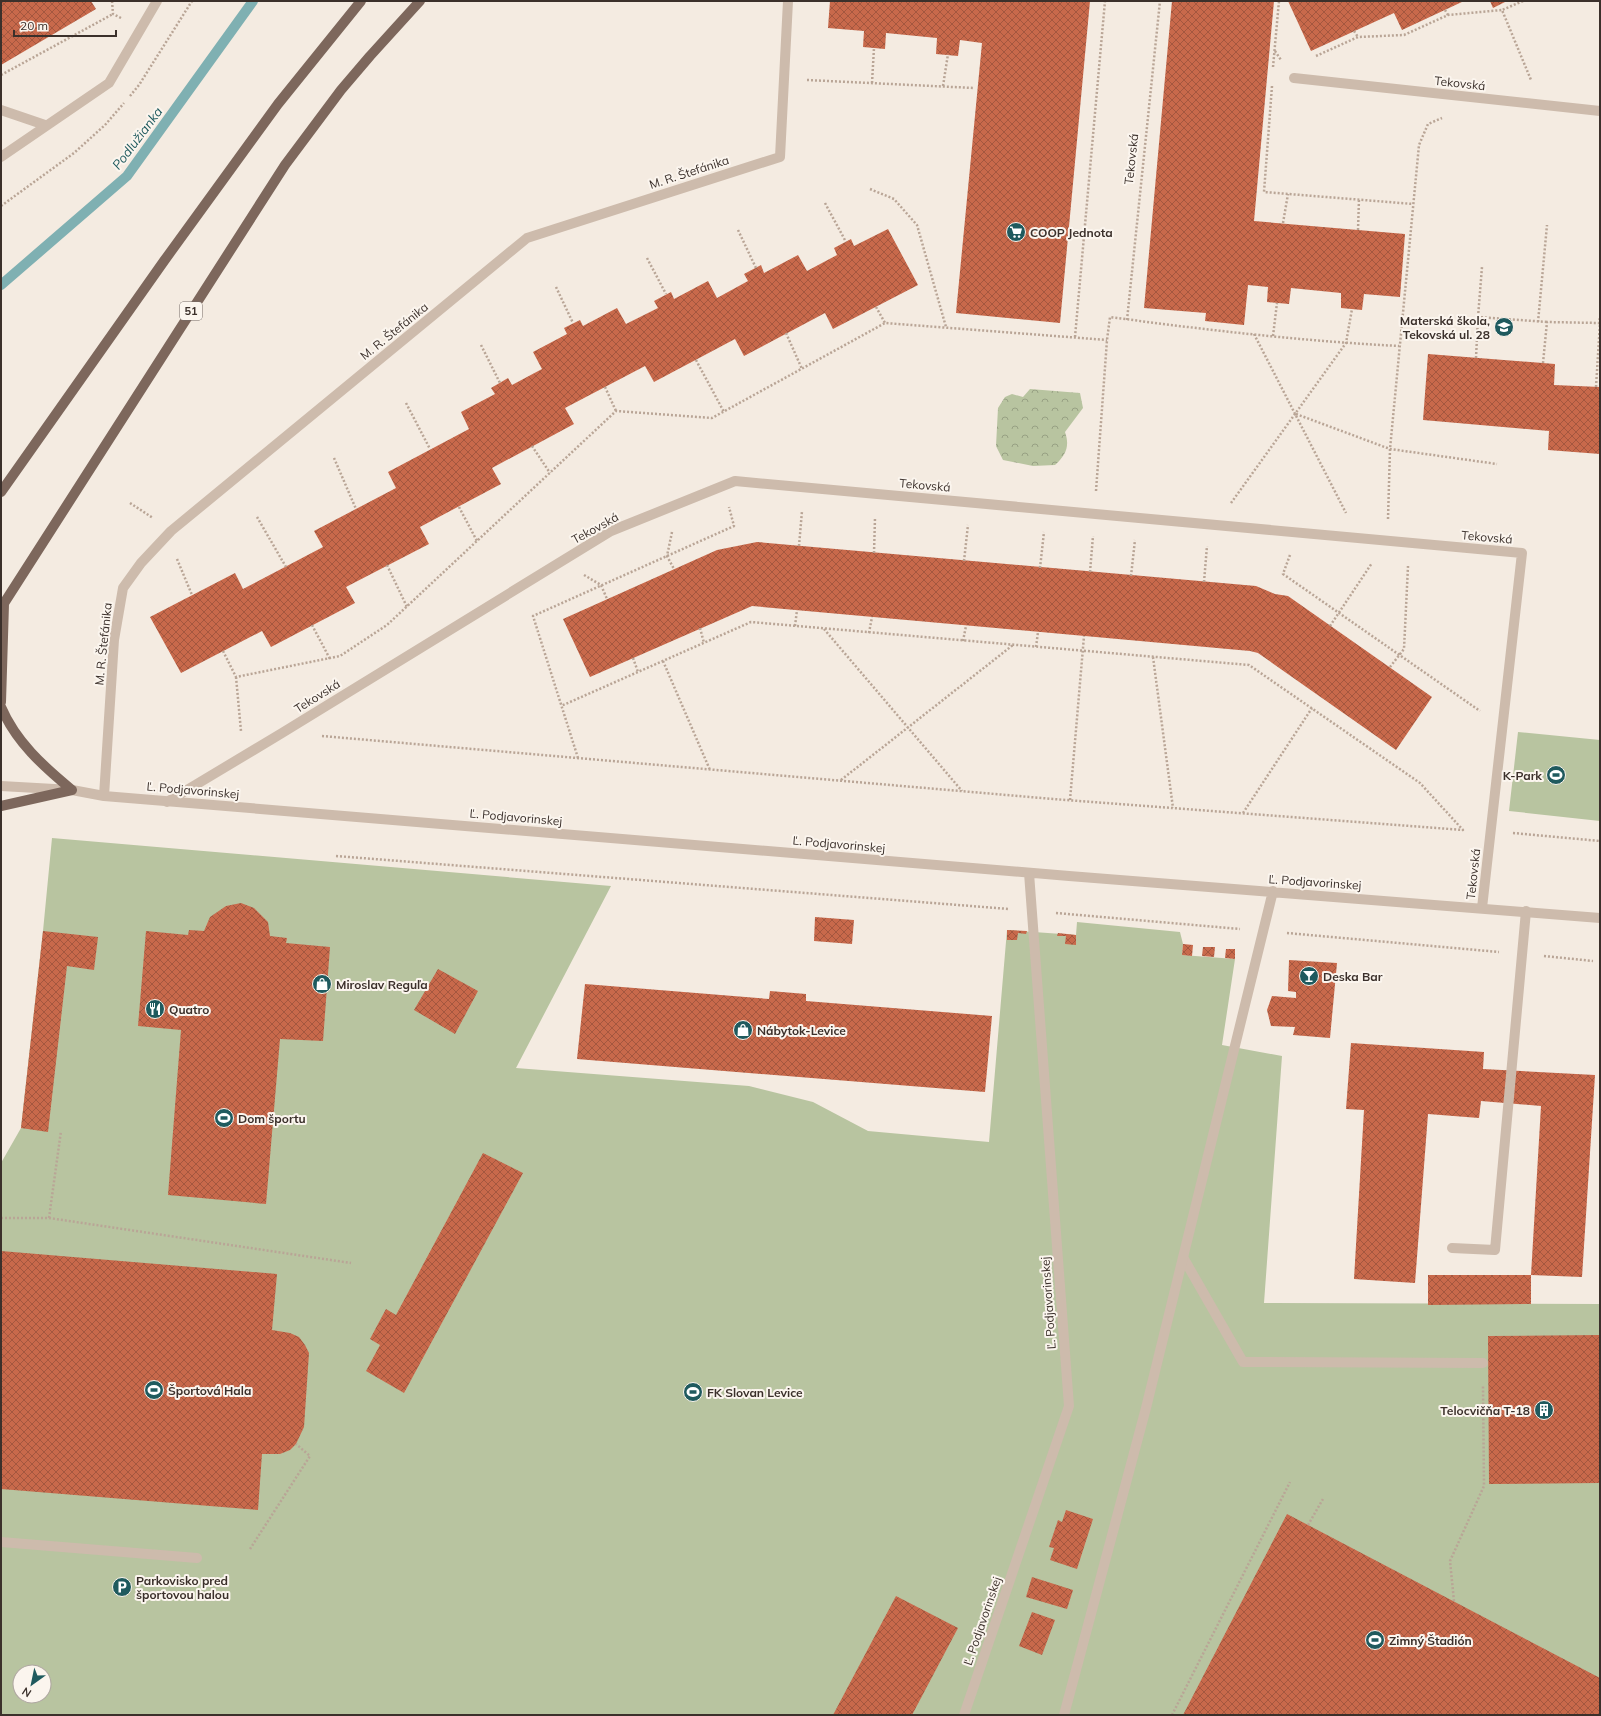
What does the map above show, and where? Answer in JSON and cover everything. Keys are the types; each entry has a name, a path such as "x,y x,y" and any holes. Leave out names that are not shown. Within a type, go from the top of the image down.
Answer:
{"main road":[{"path":"1,492 164,261 278,104 361,1"},
{"name":"51","path":"2,606 285,165 341,90 420,1"},
{"path":"1,702 2,606"},
{"path":"1,707 7,720 25,747 46,768 72,790"},
{"path":"1,806 72,790"}],"street":[{"path":"1,157 108,82 157,1"},
{"name":"M. R. Štefánika","path":"104,796 114,640 123,588 132,574 155,547 171,531 527,238 780,156 788,1"},
{"name":"Tekovská","path":"1294,78 1600,111"},
{"path":"1,110 45,125"},
{"name":"Tekovská","path":"167,802 611,531 724,484 735,481 1522,553 1482,908"},
{"name":"Ľ. Podjavorinskej","path":"1,786 72,790 104,796 167,802 1029,873 1600,918"},
{"name":"Ľ. Podjavorinskej","path":"964,1715 1068,1406 1029,873"},
{"path":"1064,1715 1144,1416 1184,1259 1273,892"},
{"path":"1452,1248 1495,1250 1526,911"},
{"path":"1184,1259 1243,1362 1483,1363"},
{"path":"1,1542 197,1558"}],"path":[{"path":"1075,337 1105,1"},
{"name":"Tekovská","path":"1127,320 1160,1"},
{"path":"1273,74 1279,1"},
{"path":"1315,57 1358,37 1404,35 1448,15 1502,10 1523,1"},
{"path":"1445,10 1448,15"},
{"path":"1502,10 1532,82"},
{"path":"1,75 113,14"},
{"path":"1354,31 1358,37"},
{"path":"872,83 874,48"},
{"path":"943,86 948,54"},
{"path":"784,78 974,88"},
{"path":"1272,82 1264,192 1413,204"},
{"path":"1330,626 1387,540 1390,449 1418,145 1428,124 1445,116"},
{"path":"870,189 894,199 917,226 946,327"},
{"path":"1284,223 1288,194"},
{"path":"1358,230 1359,200"},
{"path":"825,203 846,242"},
{"path":"1538,322 1547,225"},
{"path":"738,230 756,268"},
{"path":"647,258 666,294"},
{"path":"1476,358 1482,267"},
{"path":"556,287 573,323"},
{"path":"1273,336 1277,302"},
{"path":"876,307 885,323"},
{"path":"1204,582 1212,524 1295,414 1346,343 1352,309"},
{"path":"1090,572 1110,317 1273,336 1346,343 1399,346"},
{"path":"1478,317 1538,322 1600,323"},
{"path":"1596,387 1600,317"},
{"path":"1543,363 1547,322"},
{"path":"236,677 340,656 387,626 616,411 712,418 885,323 1107,340"},
{"path":"786,333 802,369"},
{"path":"1254,334 1358,538"},
{"path":"481,345 500,383"},
{"path":"696,360 724,412"},
{"path":"605,387 616,411"},
{"path":"406,403 430,449"},
{"path":"1295,414 1390,449 1497,464"},
{"path":"532,446 550,473"},
{"path":"334,458 356,509"},
{"path":"578,758 533,616 734,526 724,484"},
{"path":"799,546 804,487"},
{"path":"874,553 877,494"},
{"path":"964,561 970,502"},
{"path":"130,503 156,520"},
{"path":"674,569 667,556 679,503"},
{"path":"459,506 477,541"},
{"path":"1040,568 1047,509"},
{"path":"257,517 286,567"},
{"path":"1131,576 1138,517"},
{"path":"1300,532 1283,574 1399,656 1502,726"},
{"path":"1390,668 1404,649 1409,543"},
{"path":"177,558 192,595"},
{"path":"561,562 601,585 607,600"},
{"path":"387,565 407,607"},
{"path":"795,626 797,610"},
{"path":"869,632 872,617"},
{"path":"561,706 751,622 1249,665 1420,783 1463,830"},
{"path":"312,625 330,659"},
{"path":"963,641 966,626"},
{"path":"700,628 704,642"},
{"path":"823,628 963,791"},
{"path":"1036,647 1038,632"},
{"path":"1070,800 1084,636"},
{"path":"840,781 1013,645"},
{"path":"223,651 236,677 243,756"},
{"path":"1152,657 1173,808"},
{"path":"633,658 638,672"},
{"path":"663,662 710,770"},
{"path":"1243,813 1312,708"},
{"path":"321,736 1070,800 1600,841"},
{"path":"336,856 1031,911 1593,961"},
{"path":"49,1218 61,1131"},
{"path":"1,1218 49,1218 351,1263"},
{"path":"1454,1602 1450,1562 1484,1486 1483,1363"},
{"path":"250,1549 310,1456 296,1444"},
{"path":"1172,1715 1290,1482"},
{"path":"1308,1526 1323,1500"}],"green space":[{"path":"1030,389 1080,393 1083,408 1065,432 1067,442 1066,450 1062,458 1055,465 1033,466 1003,460 996,446 998,408 1005,397 1012,394 1023,397"},
{"name":"K-Park","path":"1518,732 1600,740 1600,821 1509,811"},
{"path":"52,838 611,886 516,1068 749,1086 813,1102 868,1131 989,1142 1007,930 1076,935 1077,922 1180,932 1183,944 1182,955 1235,959 1222,1045 1282,1056 1264,1303 1600,1304 1600,1715 1,1715 1,1163 21,1128"}],"building":[{"path":"1,1 91,1 96,9 1,65"},
{"path":"830,1 1090,1 1060,323 956,313 982,43 960,40 958,56 936,54 937,38 886,33 885,49 863,47 864,31 828,28"},
{"path":"1172,1 1274,1 1254,221 1405,234 1400,297 1364,294 1362,310 1341,308 1341,293 1291,288 1289,304 1267,302 1268,287 1248,285 1244,325 1205,321 1206,313 1144,308"},
{"path":"1288,1 1464,1 1402,30 1394,13 1311,51"},
{"path":"1490,1 1507,1 1493,8"},
{"path":"888,229 918,285 833,329 825,313 744,356 735,339 654,382 645,366 565,408 574,424 492,468 501,484 420,527 429,544 346,587 355,603 271,647 262,631 181,673 150,617 235,573 243,589 323,547 314,531 396,488 388,472 469,429 461,412 495,394 491,388 508,378 512,385 542,369 533,352 567,334 564,328 580,320 583,326 617,308 626,324 658,308 654,301 671,292 674,299 708,281 717,298 748,281 744,274 761,265 764,273 798,255 807,271 837,255 834,248 851,239 854,246"},
{"path":"1428,354 1555,364 1554,385 1600,387 1600,454 1548,450 1549,431 1423,420"},
{"path":"757,542 1256,586 1275,594 1288,596 1432,697 1396,750 1258,653 1250,651 752,606 590,677 563,619 717,550"},
{"name":"Dom športu","path":"241,903 254,908 268,922 270,936 287,938 286,943 330,947 323,1041 280,1039 266,1204 168,1195 181,1030 138,1026 146,931 188,935 189,930 204,931 210,917 226,906"},
{"path":"815,917 854,920 852,944 814,941"},
{"path":"1007,930 1027,931 1026,934 1018,933 1017,940 1007,940"},
{"path":"43,931 98,937 94,970 67,966 48,1132 21,1128"},
{"path":"1058,933 1076,935 1076,945 1065,944 1066,936 1057,936"},
{"path":"1183,944 1193,945 1192,956 1182,955"},
{"path":"1203,947 1215,947 1214,957 1202,956"},
{"path":"1226,949 1235,949 1235,959 1225,958"},
{"path":"1289,960 1337,963 1330,1038 1293,1035 1295,1027 1271,1026 1267,1010 1272,996 1296,998 1296,992 1288,991"},
{"path":"438,969 478,991 455,1034 414,1010"},
{"path":"585,984 769,999 770,991 806,994 806,1001 992,1016 985,1092 577,1059"},
{"path":"1351,1043 1484,1052 1483,1069 1595,1075 1582,1277 1531,1275 1541,1106 1481,1101 1479,1118 1428,1114 1415,1283 1354,1279 1364,1110 1346,1109"},
{"path":"483,1153 523,1173 404,1393 366,1371 380,1345 370,1339 386,1309 396,1315"},
{"name":"Športová Hala","path":"1,1251 277,1274 272,1330 290,1333 299,1337 309,1353 304,1427 296,1444 290,1450 280,1454 262,1454 258,1510 1,1489"},
{"path":"1428,1275 1531,1275 1531,1304 1428,1305"},
{"name":"Telocvičňa T-18","path":"1600,1335 1600,1483 1489,1484 1488,1336"},
{"path":"1066,1510 1093,1519 1077,1569 1050,1560 1054,1548 1049,1547 1058,1520 1062,1522"},
{"name":"Zimný Štadión","path":"1287,1514 1600,1678 1600,1715 1183,1715"},
{"path":"1032,1577 1073,1590 1067,1609 1026,1597"},
{"path":"896,1596 958,1628 912,1715 833,1715"},
{"path":"1032,1612 1055,1620 1042,1655 1019,1646"}],"waterway":[{"name":"Podlužianka","path":"1,285 127,176 253,1"}],"place":[{"name":"COOP Jednota","path":"1016,232"},
{"name":"Materská škola, Tekovská ul. 28","path":"1504,327"},
{"name":"K-Park","path":"1556,775"},
{"name":"Deska Bar","path":"1309,976"},
{"name":"Miroslav Reguľa","path":"322,984"},
{"name":"Quatro","path":"155,1009"},
{"name":"Nábytok-Levice","path":"743,1030"},
{"name":"Dom športu","path":"224,1118"},
{"name":"Športová Hala","path":"154,1390"},
{"name":"FK Slovan Levice","path":"693,1392"},
{"name":"Telocvičňa T-18","path":"1544,1410"},
{"name":"Parkovisko pred športovou halou","path":"122,1587"},
{"name":"Zimný Štadión","path":"1375,1640"}]}
